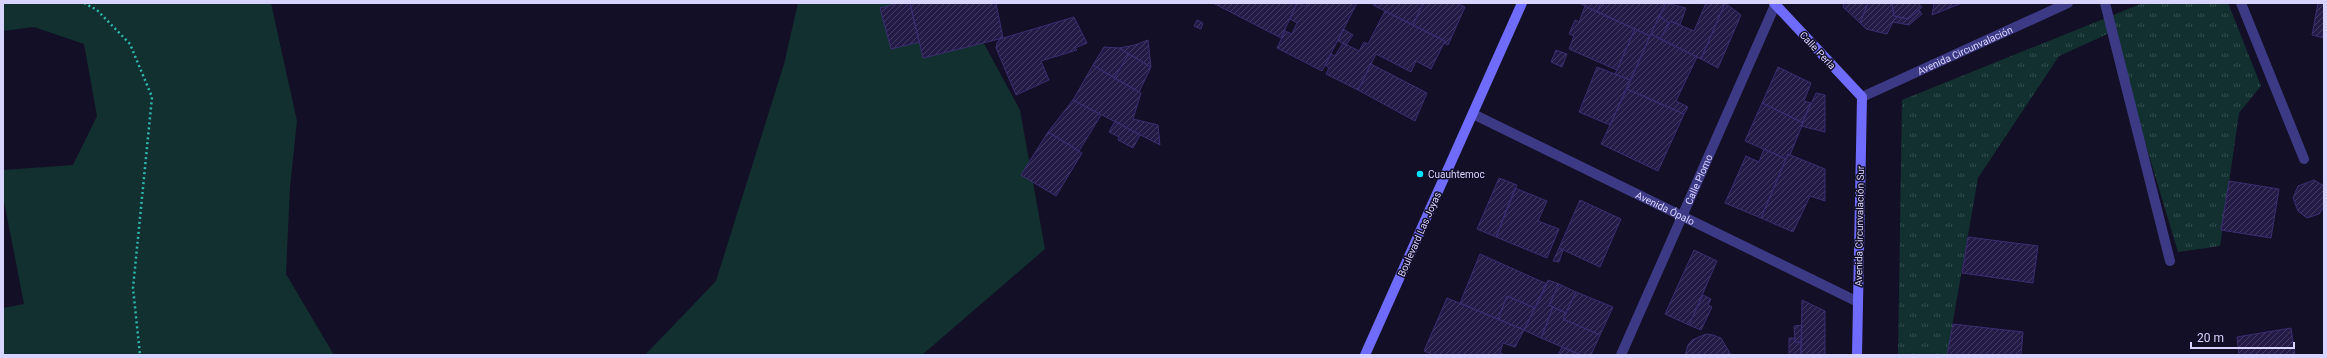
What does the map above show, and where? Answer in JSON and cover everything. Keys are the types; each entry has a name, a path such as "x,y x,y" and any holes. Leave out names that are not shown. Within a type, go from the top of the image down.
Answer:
{"street":[{"name":"Boulevard Las Joyas","path":"1365,355 1522,3"},
{"name":"Avenida Circunvalación","path":"1862,96 2068,3"},
{"path":"2105,3 2170,261"},
{"path":"2241,3 2304,159"},
{"name":"Calle Perla","path":"1775,4 1862,96"},
{"name":"Calle Plomo","path":"1621,355 1775,4"},
{"name":"Avenida Circunvalación Sur","path":"1857,355 1862,96"},
{"name":"Avenida Ópalo","path":"1472,114 1858,302"}],"path":[{"path":"84,3 97,10 130,44 152,96 133,288 140,355"}],"green space":[{"path":"3,3 271,3 297,121 290,187 286,274 334,355 3,355 3,308 24,304 3,196 3,170 73,165 97,116 84,44 34,27 3,31"},
{"path":"798,3 962,3 1020,110 1045,249 922,355 645,355 716,281 784,64"},
{"path":"2143,3 2228,3 2261,86 2239,113 2220,246 2178,252 2112,32 2059,56 1978,178 1947,355 1898,355 1902,100"}],"building":[{"path":"899,3 910,3 919,42 891,49 880,8"},
{"path":"910,3 996,3 1003,38 923,58"},
{"path":"1213,3 1297,3 1281,38"},
{"path":"1297,3 1306,6 1307,3 1357,3 1322,71 1277,48 1285,31 1292,34 1297,23 1290,19"},
{"path":"1374,3 1423,3 1413,25 1373,5"},
{"path":"1423,3 1457,3 1465,7 1448,45 1444,43 1445,41 1413,25"},
{"path":"1579,3 1601,3 1597,12"},
{"path":"1601,3 1666,3 1650,36 1597,12"},
{"path":"1666,3 1686,8 1680,25 1671,21 1669,23 1659,16"},
{"path":"1706,3 1725,3 1701,59 1660,39 1671,21 1694,31"},
{"path":"1725,3 1741,15 1718,68 1701,59"},
{"path":"1844,3 1868,3 1860,23 1843,7"},
{"path":"1868,3 1892,3 1894,16 1908,19 1919,10 1922,14 1909,25 1893,22 1887,34 1866,29 1860,23"},
{"path":"1892,3 1918,3 1922,7 1908,19 1894,16"},
{"path":"1934,3 1962,3 1932,15"},
{"path":"2318,3 2324,3 2324,38 2312,35"},
{"path":"1585,6 1635,29 1617,70 1569,49 1574,36 1569,34 1575,20 1579,22"},
{"path":"1385,11 1445,41 1431,69 1416,61 1411,72 1376,54 1358,90 1326,74 1329,68 1325,65 1331,54 1335,56 1343,43 1359,51 1364,42 1368,44"},
{"path":"1659,16 1669,23 1660,39 1651,34"},
{"path":"1074,17 1087,43 1075,48 1077,50 1041,61 1049,80 1016,95 996,48 997,43 1000,39"},
{"path":"1197,20 1203,23 1201,29 1194,26"},
{"path":"1343,29 1353,35 1346,45 1338,41"},
{"path":"1635,29 1650,36 1630,80 1615,74"},
{"path":"1651,34 1697,57 1676,101 1688,107 1684,114 1627,89"},
{"path":"1148,40 1151,67 1119,48 1135,45"},
{"path":"1104,47 1119,48 1129,54 1114,78 1093,65"},
{"path":"1556,50 1567,54 1562,67 1551,62"},
{"path":"1129,54 1151,67 1139,92 1114,78"},
{"path":"1371,64 1427,93 1415,121 1358,90"},
{"path":"1093,65 1141,93 1133,119 1158,125 1160,145 1073,100"},
{"path":"1597,67 1630,80 1610,125 1579,112"},
{"path":"1778,67 1811,83 1804,101 1811,103 1802,122 1762,103"},
{"path":"1627,89 1684,114 1658,171 1601,144"},
{"path":"1816,93 1825,95 1825,132 1801,126"},
{"path":"1073,100 1101,115 1079,151 1048,132"},
{"path":"1762,103 1803,123 1790,155 1788,154 1786,159 1745,141"},
{"path":"1115,121 1140,135 1133,148 1118,140 1119,137 1109,132"},
{"path":"1048,132 1082,153 1056,196 1021,175"},
{"path":"1764,149 1786,159 1761,218 1725,203 1746,156 1759,162"},
{"path":"1788,154 1825,169 1825,201 1810,196 1793,232 1761,218"},
{"path":"1499,178 1517,185 1496,237 1477,229"},
{"path":"2314,180 2324,186 2324,207 2319,214 2307,218 2298,211 2293,198 2298,186"},
{"path":"2229,181 2279,189 2271,238 2221,230"},
{"path":"1515,188 1547,201 1538,221 1559,229 1547,258 1496,237"},
{"path":"1580,200 1621,219 1600,267 1559,248"},
{"path":"1968,237 2038,246 2033,283 1962,273"},
{"path":"1559,248 1563,250 1559,262 1553,261"},
{"path":"1694,250 1717,261 1689,325 1665,314"},
{"path":"1480,254 1547,284 1535,308 1507,296 1498,319 1460,303"},
{"path":"1548,280 1559,284 1549,305 1553,307 1541,338 1524,330"},
{"path":"1559,284 1576,292 1566,313 1549,305"},
{"path":"1576,292 1613,307 1600,335 1563,319"},
{"path":"1703,295 1711,299 1708,305 1712,307 1701,330 1689,325"},
{"path":"1507,296 1535,308 1524,330 1498,319"},
{"path":"1447,298 1524,330 1515,347 1503,343 1500,353 1505,355 1433,355 1424,351"},
{"path":"1802,300 1825,311 1825,355 1801,355"},
{"path":"1553,307 1566,313 1563,319 1600,335 1591,355 1581,355 1541,338"},
{"path":"1953,324 2023,332 2021,355 1947,355"},
{"path":"1802,325 1801,342 1795,342 1794,326"},
{"path":"2291,328 2295,355 2239,355 2237,337"},
{"path":"1706,334 1721,338 1731,355 1685,355 1688,345 1692,340"},
{"path":"1789,338 1795,338 1795,342 1801,342 1801,355 1789,355"},
{"path":"1562,347 1581,355 1558,355"}],"place":[{"name":"Cuauhtemoc","path":"1420,174"}]}
